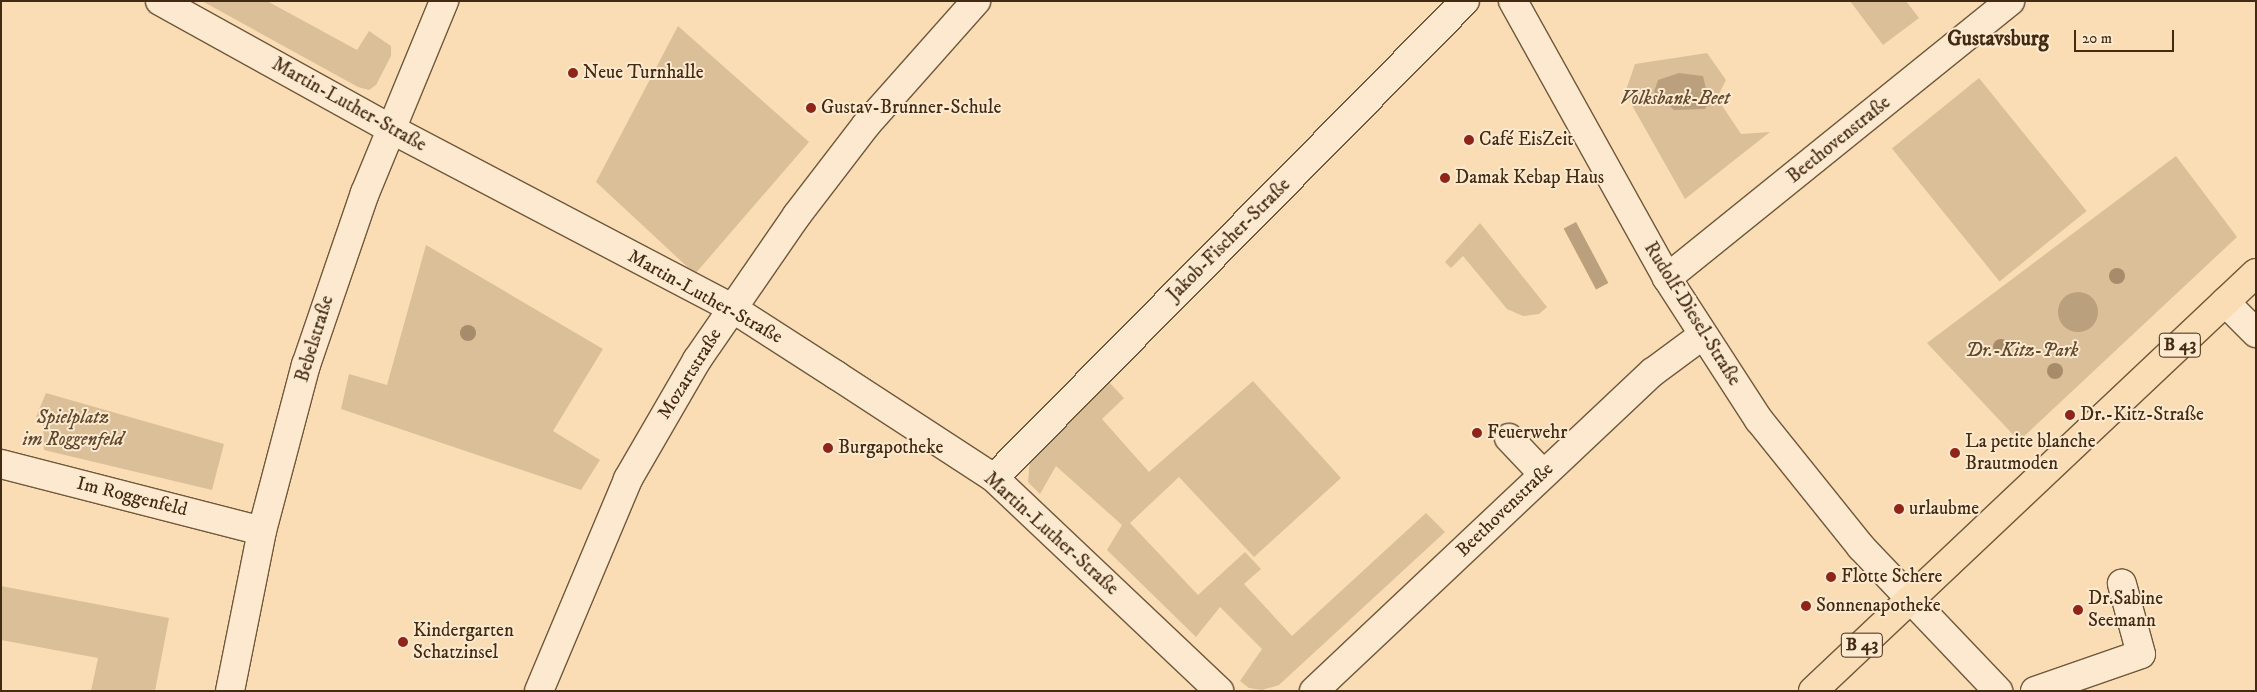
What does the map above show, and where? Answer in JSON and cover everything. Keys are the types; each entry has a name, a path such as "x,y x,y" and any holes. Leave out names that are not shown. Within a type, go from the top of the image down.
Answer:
{"main road":[{"name":"B 43","path":"1813,691 2256,273"}],"street":[{"name":"Martin-Luther-Straße","path":"160,1 389,128 732,308 994,478 1219,691"},
{"name":"Bebelstraße","path":"230,691 262,531 306,365 389,128 444,1"},
{"name":"Mozartstraße","path":"539,691 628,479 732,308 866,125 976,1"},
{"name":"Jakob-Fischer-Straße","path":"994,478 1465,1"},
{"name":"Rudolf-Diesel-Straße","path":"1513,1 1667,278 1703,335 1787,458 1911,598 1998,691"},
{"name":"Beethovenstraße","path":"1667,278 2010,1"},
{"path":"2225,302 2256,333"},
{"name":"Beethovenstraße","path":"1314,691 1653,372 1703,335"},
{"path":"1509,438 1543,474"},
{"name":"Im Roggenfeld","path":"1,464 262,531"},
{"path":"2035,691 2141,654 2122,584"}],"green space":[{"path":"202,1 267,1 357,50 369,31 391,46 391,56 376,85 369,90 358,87"},
{"path":"1850,1 1906,1 1919,18 1883,45"},
{"path":"678,26 809,142 695,274 596,182"},
{"name":"Volksbank-Beet","path":"1707,53 1726,80 1717,98 1741,134 1770,132 1685,199 1625,93 1635,64"},
{"path":"1979,78 2087,211 2000,281 1892,148"},
{"name":"Dr.-Kitz-Park","path":"2176,156 2237,237 2019,441 1927,343"},
{"path":"1480,223 1547,307 1539,314 1523,316 1507,309 1463,256 1451,268 1445,262"},
{"path":"426,245 603,349 553,431 600,460 581,490 341,409 349,374 387,385"},
{"path":"1107,380 1124,398 1102,419 1149,472 1253,381 1341,478 1254,557 1179,477 1130,523 1198,595 1245,552 1261,569 1244,584 1292,636 1426,513 1445,532 1279,685 1262,690 1249,688 1240,681 1262,649 1220,607 1196,637 1107,550 1122,525 1056,466 1040,494 1028,482 1030,459"},
{"name":"Spielplatz im Roggenfeld","path":"46,393 224,444 212,490 44,450 43,422 36,417"},
{"path":"1,586 169,618 155,691 91,691 98,658 1,640"}],"shaded area":[{"path":"1679,73 1703,76 1709,102 1705,109 1674,110 1654,92 1658,80"},
{"path":"1576,222 1608,283 1596,289 1564,229"},
{"path":"2074,292 2082,292 2089,295 2095,301 2098,312 2095,323 2089,329 2082,332 2074,332 2067,329 2061,323 2058,316 2058,308 2061,301 2067,295"}],"place":[{"name":"Neue Turnhalle","path":"573,73"},
{"name":"Gustav-Brunner-Schule","path":"811,108"},
{"name":"Café EisZeit","path":"1469,140"},
{"name":"Damak Kebap Haus","path":"1445,178"},
{"name":"Dr.-Kitz-Straße","path":"2070,415"},
{"name":"Feuerwehr","path":"1477,433"},
{"name":"Burgapotheke","path":"828,448"},
{"name":"La petite blanche Brautmoden","path":"1955,453"},
{"name":"urlaubme","path":"1899,509"},
{"name":"Flotte Schere","path":"1831,577"},
{"name":"Sonnenapotheke","path":"1806,606"},
{"name":"Dr.Sabine Seemann","path":"2078,610"},
{"name":"Kindergarten Schatzinsel","path":"403,642"}],"district":[{"name":"Gustavsburg","path":"1998,39"}]}
